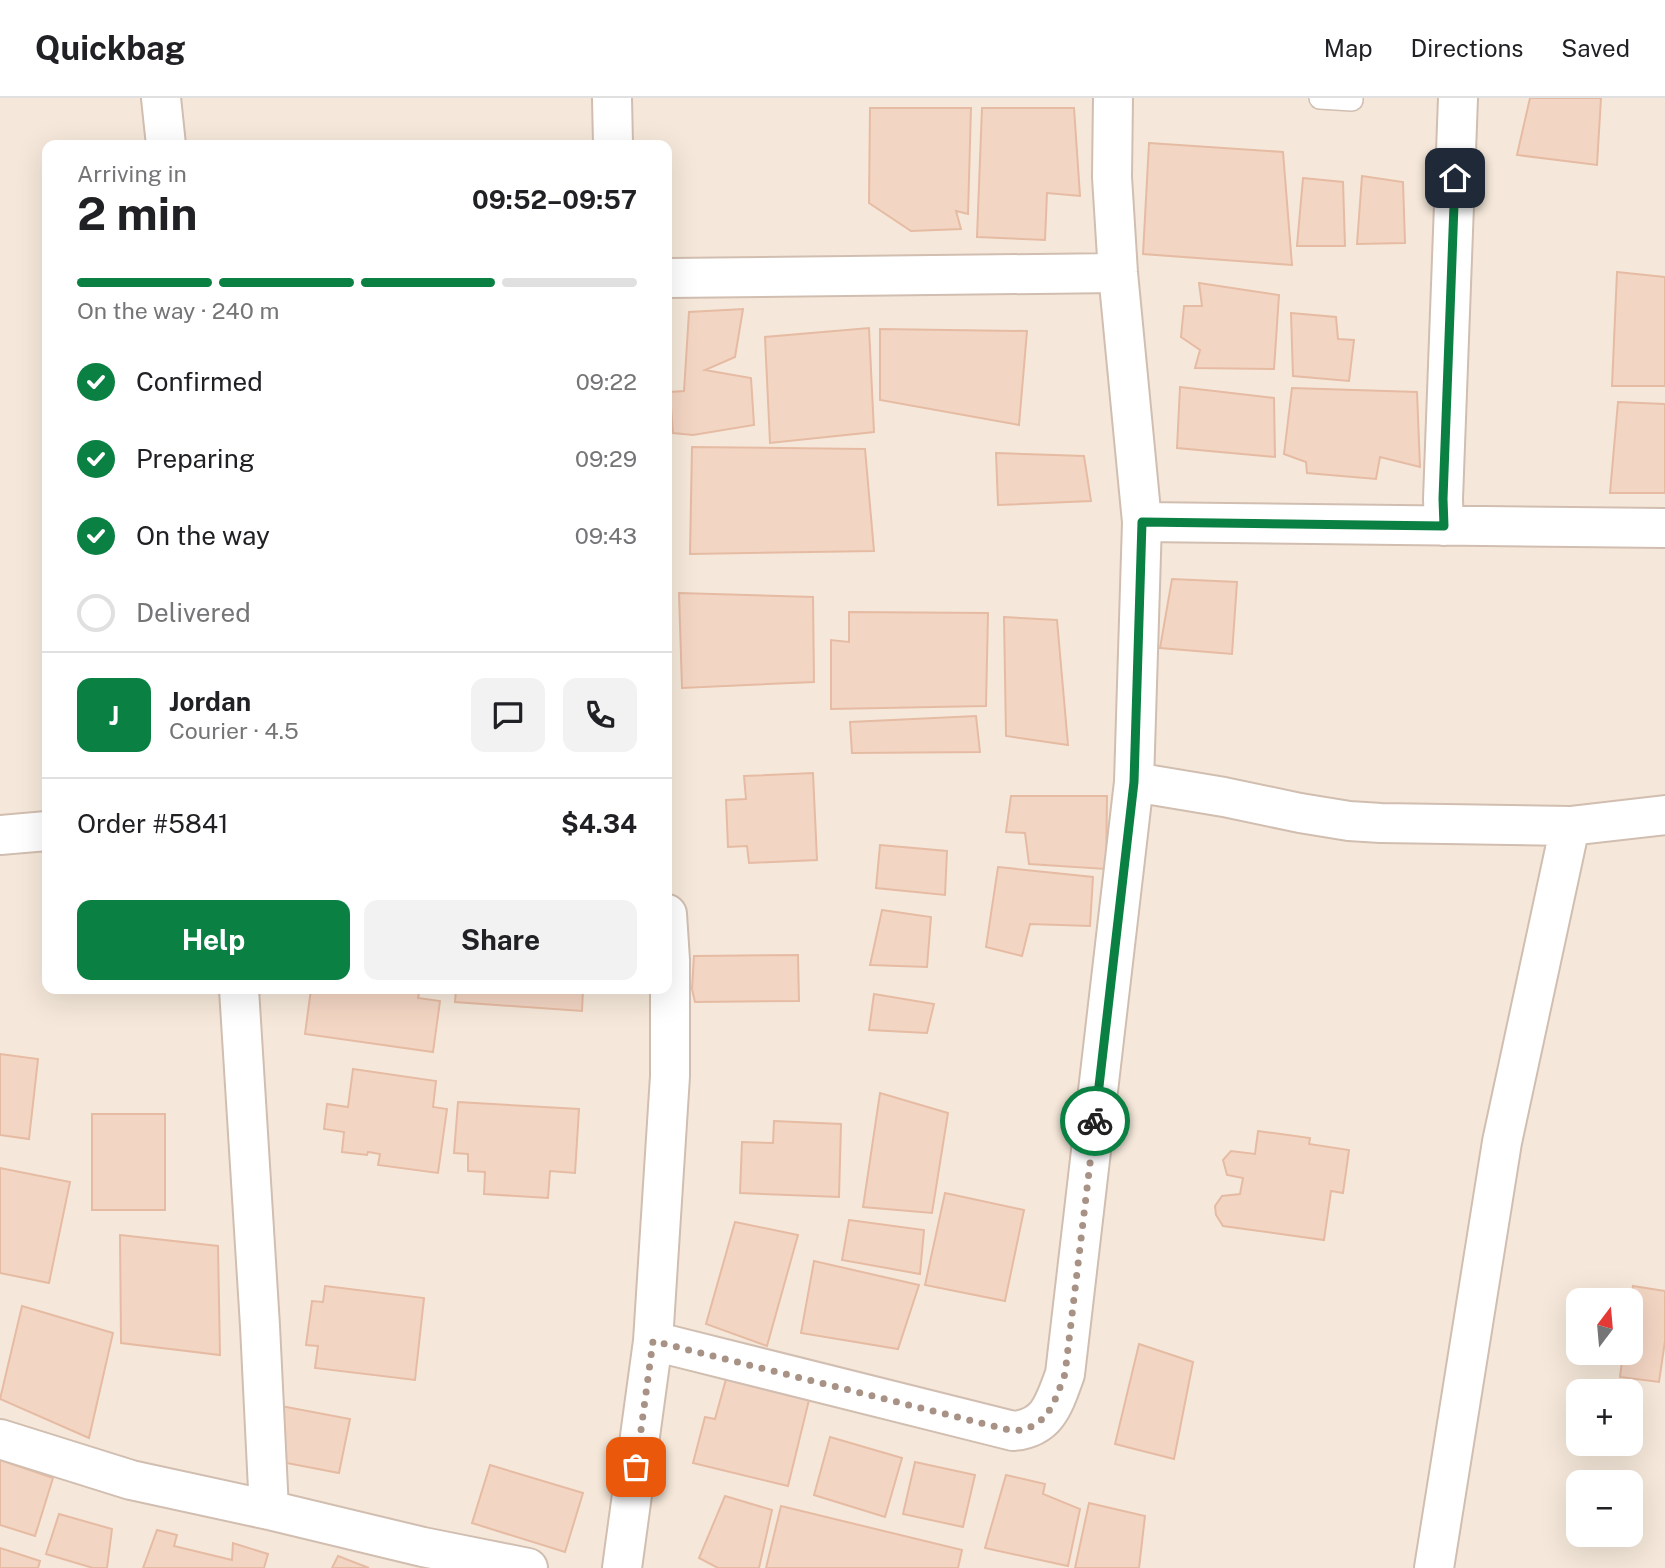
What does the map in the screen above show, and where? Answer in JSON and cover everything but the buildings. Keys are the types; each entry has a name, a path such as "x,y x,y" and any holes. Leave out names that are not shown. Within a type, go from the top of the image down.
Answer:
{"street":[{"path":"161,98 165,140"},
{"path":"612,98 613,140"},
{"path":"653,1341 1013,1431 1027,1430 1042,1422 1055,1401 1065,1374 1134,782 1142,522 1118,273 1112,177 1114,98"},
{"path":"1444,526 1458,98"},
{"path":"672,278 1118,273"},
{"path":"1142,522 1665,528"},
{"path":"1134,782 1349,821 1570,826 1665,815"},
{"path":"1434,1568 1502,1142 1570,826"},
{"path":"0,835 42,831"},
{"path":"239,994 269,1510"},
{"path":"622,1568 653,1341 670,1076 670,994"},
{"path":"0,1439 131,1480 423,1547 528,1568"}],"lane":[{"path":"1320,98 1352,100"}],"shaded area":[{"path":"0,98 1665,98 1665,1568 0,1568"}],"way so far":[{"path":"636,1467 653,1341 1013,1431 1027,1430 1042,1422 1055,1401 1065,1374 1095,1121"}],"route":[{"path":"1095,1121 1134,782 1142,522 1444,526 1455,178"}]}
